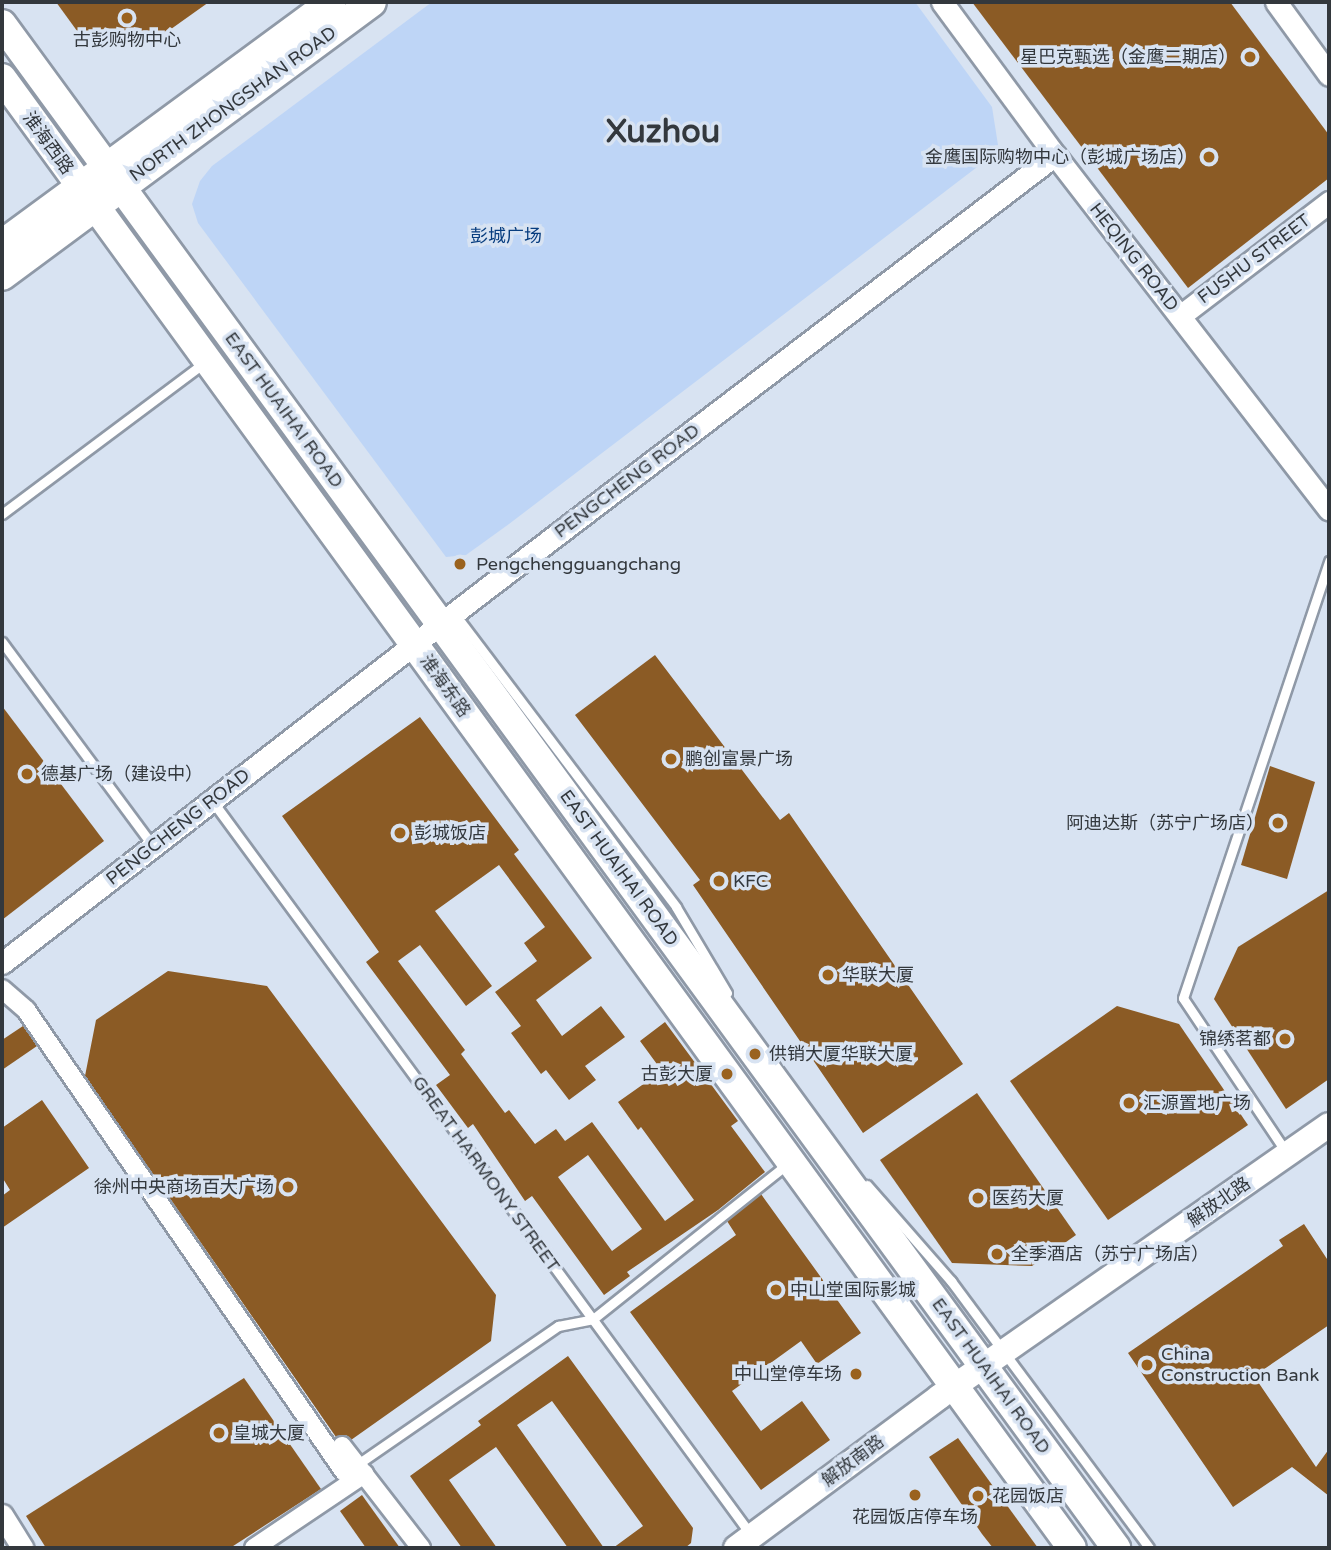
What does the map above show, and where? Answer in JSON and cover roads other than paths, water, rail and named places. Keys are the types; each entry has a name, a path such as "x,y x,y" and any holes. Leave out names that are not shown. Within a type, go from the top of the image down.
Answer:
{"main road":[{"name":"NORTH ZHONGSHAN ROAD","path":"88,196 332,2"},
{"name":"NORTH ZHONGSHAN ROAD","path":"113,177 372,2"},
{"name":"EAST HUAIHAI ROAD","path":"2,24 113,177 447,618 978,1370 1116,1548"},
{"name":"淮海西路","path":"2,79 88,196"},
{"path":"2,244 88,196"},
{"path":"2,276 88,196"},
{"name":"淮海东路","path":"88,196 795,1166"},
{"name":"解放北路","path":"978,1370 1329,1125"},
{"name":"EAST HUAIHAI ROAD","path":"795,1166 978,1370 1072,1548"},
{"name":"解放南路","path":"750,1544 978,1370"}],"street":[{"name":"HEQING ROAD","path":"942,2 1055,155 1329,510"},
{"path":"1276,2 1329,75"},
{"name":"PENGCHENG ROAD","path":"2,963 447,618 1055,155"},
{"name":"FUSHU STREET","path":"1180,316 1329,202"},
{"path":"2,989 26,1010 355,1471 421,1548"},
{"path":"342,1446 355,1471"},
{"path":"254,1548 355,1471"},
{"path":"2,1515 23,1548"}],"lane":[{"path":"2,514 207,360"},
{"path":"1287,1155 1183,998 1329,561"},
{"path":"447,618 676,907 740,1017 853,1169"},
{"path":"2,642 153,846"},
{"name":"GREAT HARMONY STREET","path":"212,800 593,1319 750,1544"},
{"path":"355,1471 558,1326 593,1319 781,1169 795,1166"},
{"path":"862,1180 951,1280 978,1370 1149,1548"}],"place":[{"name":"古彭购物中心","path":"127,18"},
{"name":"星巴克甄选（金鹰二期店）","path":"1250,57"},
{"name":"金鹰国际购物中心（彭城广场店）","path":"1209,157"},
{"name":"Pengchengguangchang","path":"460,564"},
{"name":"鹏创富景广场","path":"671,759"},
{"name":"德基广场（建设中）","path":"27,774"},
{"name":"阿迪达斯（苏宁广场店）","path":"1278,823"},
{"name":"彭城饭店","path":"400,833"},
{"name":"KFC","path":"719,881"},
{"name":"华联大厦","path":"828,975"},
{"name":"锦绣茗都","path":"1285,1039"},
{"name":"供销大厦华联大厦","path":"755,1054"},
{"name":"古彭大厦","path":"727,1074"},
{"name":"汇源置地广场","path":"1129,1103"},
{"name":"徐州中央商场百大广场","path":"288,1187"},
{"name":"医药大厦","path":"978,1198"},
{"name":"全季酒店（苏宁广场店）","path":"997,1254"},
{"name":"中山堂国际影城","path":"776,1290"},
{"name":"China Construction Bank","path":"1147,1365"},
{"name":"中山堂停车场","path":"856,1374"},
{"name":"皇城大厦","path":"219,1433"},
{"name":"花园饭店停车场","path":"915,1495"},
{"name":"花园饭店","path":"978,1496"}],"district":[{"name":"Xuzhou","path":"663,132"}],"park label":[{"name":"彭城广场","path":"506,236"}]}
